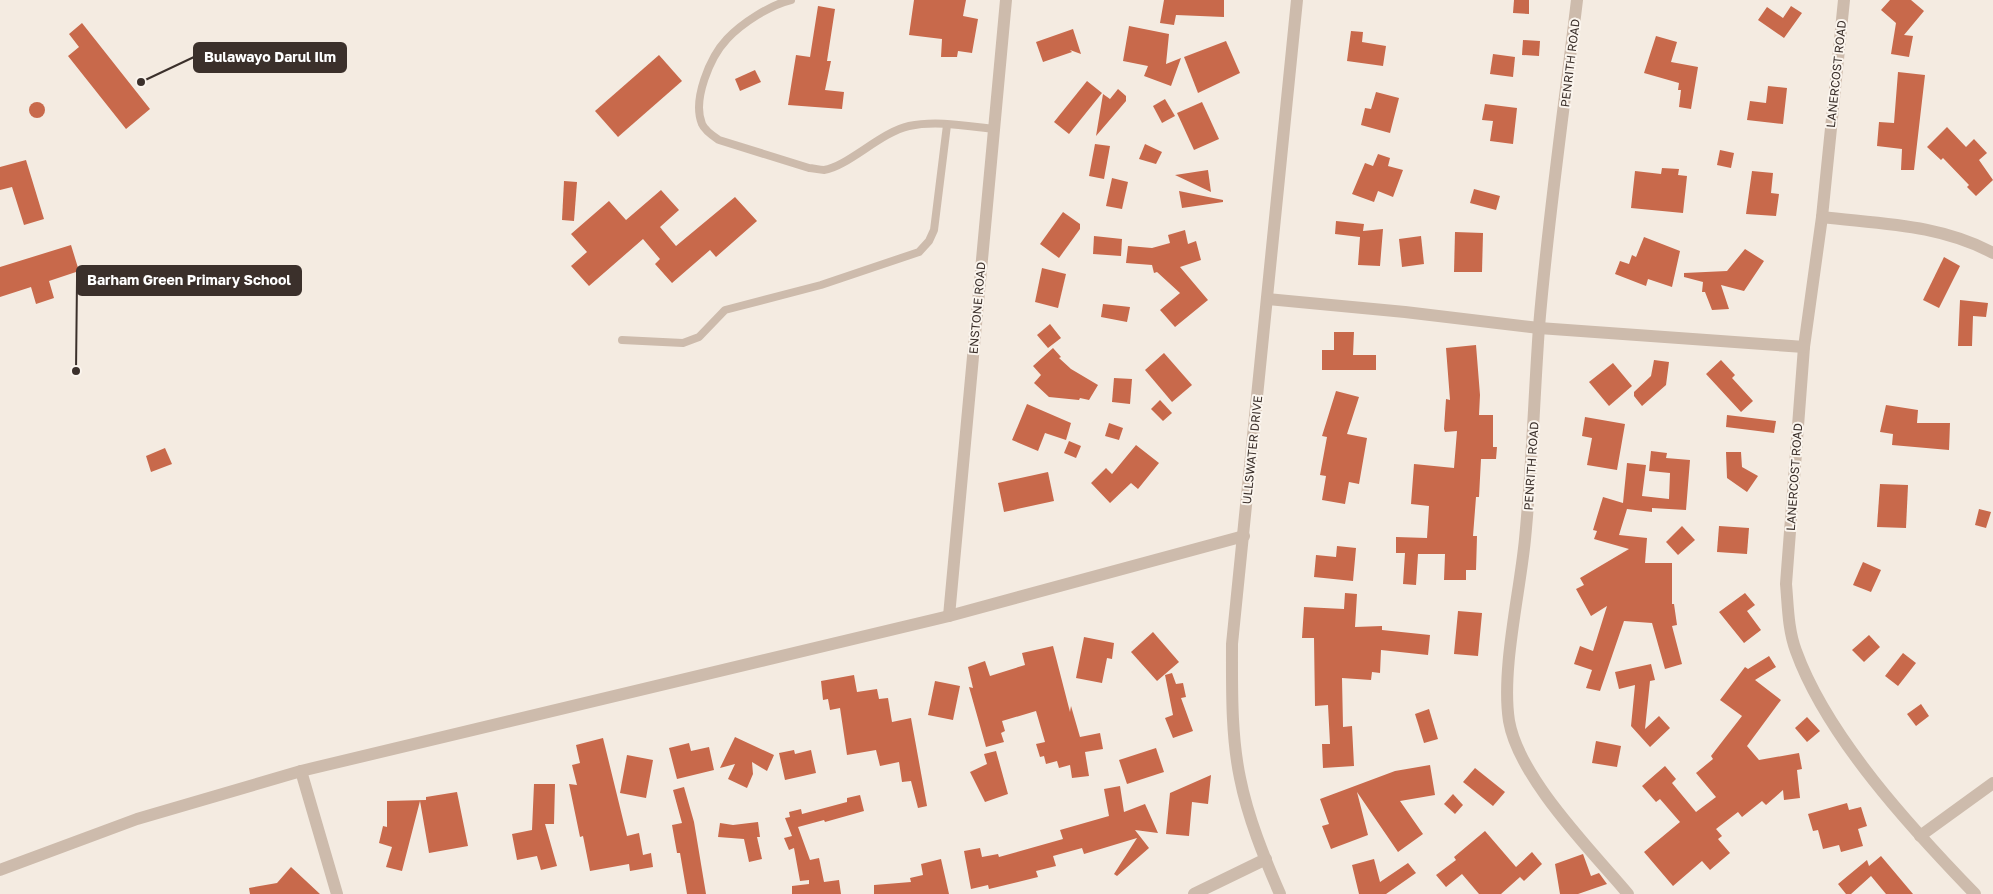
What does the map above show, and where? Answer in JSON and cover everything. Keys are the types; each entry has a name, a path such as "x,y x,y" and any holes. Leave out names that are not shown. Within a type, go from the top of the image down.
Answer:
{"street":[{"name":"ENSTONE ROAD","path":"949,616 1006,0"},
{"name":"ULLSWATER DRIVE","path":"1280,894 1252,821 1239,777 1232,706 1232,644 1297,0"},
{"name":"PENRITH ROAD","path":"1577,0 1539,328 1525,540 1511,652 1508,692 1509,721 1515,742 1528,767 1558,812 1628,894"},
{"name":"LANERCOST ROAD","path":"1844,0 1822,217 1804,347 1786,584 1789,619 1796,650 1826,713 1854,753 1920,836 1975,894"},
{"path":"1822,217 1936,230 1969,240 1993,253"},
{"path":"1267,299 1405,312 1539,328 1804,347"},
{"path":"0,870 137,819 302,771 949,616 1244,536"},
{"path":"302,771 336,894"},
{"path":"1920,836 1993,783"},
{"path":"1194,894 1266,859"}],"lane":[{"path":"791,0 774,4 726,40 707,70 699,104 702,124 710,134 728,142 809,168 824,170 840,163 890,132 909,126 928,123 994,129"},
{"path":"622,340 683,343 699,337 725,310 821,285 919,252 929,241 934,230 947,125"}],"building":[{"path":"914,0 966,0 963,16 978,19 972,53 958,51 957,57 941,57 942,39 909,35"},
{"path":"1164,0 1224,0 1224,17 1176,15 1174,25 1160,23"},
{"path":"1514,0 1529,0 1529,14 1513,13"},
{"path":"1890,0 1911,0 1924,11 1904,35 1913,36 1909,57 1891,54 1896,23 1881,10"},
{"path":"818,6 835,9 827,61 831,61 825,90 844,92 842,109 788,105 796,55 810,57"},
{"path":"1791,6 1802,13 1784,38 1758,20 1767,7 1783,18"},
{"path":"82,23 150,109 126,129 68,56 79,47 69,34"},
{"path":"1129,26 1169,34 1166,64 1181,58 1171,86 1144,76 1148,66 1123,61"},
{"path":"1073,29 1081,54 1070,50 1072,52 1043,62 1036,42"},
{"path":"1351,31 1363,32 1362,42 1386,46 1383,66 1347,61"},
{"path":"1656,36 1677,42 1671,62 1698,67 1691,109 1679,107 1681,90 1678,90 1679,83 1644,73"},
{"path":"1523,40 1540,41 1539,56 1522,55"},
{"path":"1226,41 1240,73 1198,93 1184,57"},
{"path":"1493,54 1515,57 1513,77 1490,74"},
{"path":"659,55 682,81 618,137 595,111"},
{"path":"755,70 761,82 740,91 735,79"},
{"path":"1898,72 1925,75 1914,170 1901,170 1902,149 1877,146 1879,122 1894,123"},
{"path":"1087,81 1102,93 1069,134 1054,122"},
{"path":"1768,86 1787,88 1783,124 1747,120 1750,101 1766,103"},
{"path":"1118,89 1126,96 1126,101 1096,136 1103,94 1110,99"},
{"path":"1376,92 1399,98 1390,133 1361,125 1365,108 1371,109"},
{"path":"1165,99 1175,116 1162,123 1153,106"},
{"path":"37,102 43,104 45,110 43,116 37,118 31,116 29,110 31,104"},
{"path":"1202,102 1219,139 1194,150 1177,113"},
{"path":"1485,104 1517,108 1513,144 1490,141 1493,121 1482,120"},
{"path":"1947,127 1966,147 1974,139 1987,153 1979,160 1993,180 1976,196 1967,187 1969,185 1943,158 1941,160 1927,147"},
{"path":"1095,144 1110,146 1104,179 1089,176"},
{"path":"1145,144 1162,152 1156,164 1139,159"},
{"path":"1720,150 1734,153 1731,168 1717,165"},
{"path":"1378,154 1390,158 1388,166 1403,170 1393,197 1378,191 1374,202 1352,194 1365,163 1373,166"},
{"path":"26,160 44,219 24,225 12,187 0,190 0,167"},
{"path":"1662,168 1679,169 1678,175 1687,176 1683,213 1631,208 1635,171 1661,174"},
{"path":"1208,170 1211,192 1175,175"},
{"path":"1752,171 1773,173 1771,193 1779,194 1776,216 1746,214"},
{"path":"1112,178 1128,182 1122,209 1106,206"},
{"path":"564,181 577,182 574,221 562,220"},
{"path":"1474,189 1500,196 1496,210 1470,203"},
{"path":"661,190 679,210 660,227 676,246 735,197 757,221 716,257 710,250 672,283 655,264 660,259 643,239 589,286 571,266 587,252 571,234 609,201 626,220"},
{"path":"1179,191 1223,200 1223,202 1182,208"},
{"path":"1063,212 1080,224 1080,229 1059,258 1040,244"},
{"path":"1336,221 1364,224 1363,231 1383,229 1380,266 1358,265 1360,237 1335,234"},
{"path":"1185,230 1188,244 1196,241 1201,260 1180,267 1208,300 1175,327 1160,310 1180,293 1157,272 1154,273 1152,265 1126,263 1128,246 1152,248 1170,243 1168,235"},
{"path":"1455,232 1483,233 1482,272 1454,272"},
{"path":"1094,236 1122,239 1121,256 1093,254"},
{"path":"1421,236 1424,264 1402,267 1399,239"},
{"path":"1644,237 1680,251 1672,287 1648,279 1646,286 1615,274 1620,261 1629,264 1632,255 1636,257"},
{"path":"71,245 79,271 49,281 54,298 36,304 31,287 0,297 0,267"},
{"path":"1745,249 1764,261 1744,291 1721,285 1729,309 1712,310 1705,292 1702,292 1703,282 1684,277 1684,273 1727,271"},
{"path":"1944,257 1960,266 1939,308 1923,300"},
{"path":"1042,268 1066,274 1058,308 1035,302"},
{"path":"1960,300 1988,303 1986,317 1973,316 1972,346 1958,346"},
{"path":"1103,304 1130,307 1127,322 1101,317"},
{"path":"1050,324 1061,338 1048,348 1037,335"},
{"path":"1334,332 1354,332 1353,355 1376,355 1376,370 1322,370 1322,350 1334,350"},
{"path":"1476,345 1480,395 1479,415 1493,415 1493,447 1497,447 1496,459 1481,459 1479,497 1476,497 1473,536 1477,536 1476,570 1466,570 1466,580 1444,580 1445,554 1418,554 1416,585 1403,584 1405,553 1396,553 1396,537 1427,538 1429,506 1411,504 1414,464 1454,468 1457,431 1445,432 1444,429 1446,399 1450,400 1446,348"},
{"path":"1053,348 1061,357 1059,358 1071,369 1098,385 1089,400 1049,397 1034,383 1041,375 1033,366"},
{"path":"1164,353 1192,385 1172,402 1145,370"},
{"path":"1654,360 1669,362 1666,385 1642,406 1634,396 1634,392 1651,376"},
{"path":"1721,360 1735,375 1732,378 1753,401 1741,412 1706,374"},
{"path":"1613,363 1632,386 1609,406 1589,382"},
{"path":"1114,378 1132,379 1130,404 1112,402"},
{"path":"1336,391 1359,397 1347,434 1367,438 1359,484 1349,482 1345,504 1322,500 1326,476 1320,475 1327,437 1322,436"},
{"path":"1160,400 1172,413 1163,421 1151,409"},
{"path":"1027,404 1071,423 1066,440 1045,433 1038,451 1012,440"},
{"path":"1886,405 1918,410 1917,423 1950,423 1949,450 1892,445 1893,434 1880,432"},
{"path":"1727,415 1776,421 1774,433 1726,427"},
{"path":"1585,417 1625,424 1617,470 1587,465 1592,438 1582,436"},
{"path":"1109,423 1123,428 1119,440 1105,436"},
{"path":"1069,441 1081,446 1076,458 1064,453"},
{"path":"1136,445 1159,463 1138,489 1131,483 1110,503 1091,483 1106,468 1112,474"},
{"path":"165,448 172,464 151,472 146,456"},
{"path":"1651,451 1667,453 1666,458 1690,460 1686,510 1652,508 1652,512 1627,509 1619,535 1647,538 1645,563 1672,563 1672,604 1674,604 1677,625 1672,626 1682,664 1665,669 1652,623 1624,621 1600,691 1586,688 1592,670 1574,664 1580,646 1593,651 1607,606 1591,616 1576,589 1584,585 1580,578 1629,549 1594,539 1597,531 1593,530 1603,497 1623,503 1627,463 1646,465 1642,496 1669,499 1670,473 1649,471"},
{"path":"1726,452 1741,452 1742,467 1758,476 1747,492 1727,478"},
{"path":"1048,472 1054,501 1004,512 998,483"},
{"path":"1880,484 1908,485 1906,528 1877,527"},
{"path":"1979,509 1991,512 1986,528 1975,525"},
{"path":"1682,526 1695,540 1678,555 1666,542"},
{"path":"1719,526 1749,528 1747,554 1717,552"},
{"path":"1337,546 1356,548 1353,581 1314,577 1316,555 1336,557"},
{"path":"1863,562 1881,570 1871,592 1853,585"},
{"path":"1345,593 1357,594 1355,627 1382,626 1382,630 1430,635 1428,655 1381,650 1380,673 1372,672 1371,680 1342,678 1343,727 1352,726 1354,766 1323,768 1322,744 1330,744 1328,705 1315,706 1314,638 1302,638 1304,607 1344,609"},
{"path":"1745,593 1755,605 1747,611 1761,630 1744,643 1719,612"},
{"path":"1458,611 1482,613 1478,656 1454,654"},
{"path":"1153,632 1179,662 1157,681 1131,652"},
{"path":"1869,635 1880,647 1864,662 1852,650"},
{"path":"1084,637 1114,643 1112,659 1107,658 1102,683 1076,678"},
{"path":"1053,646 1070,712 1071,706 1080,737 1100,733 1103,749 1085,752 1089,776 1072,778 1070,765 1059,768 1057,761 1046,764 1044,756 1040,757 1036,744 1045,742 1036,711 1002,721 1005,731 1001,733 1004,742 986,747 969,687 973,688 968,667 985,661 990,676 1025,665 1022,653"},
{"path":"1903,653 1916,663 1898,686 1885,676"},
{"path":"1769,656 1776,667 1755,680 1781,700 1747,746 1759,760 1799,753 1802,769 1797,770 1800,798 1784,800 1783,790 1766,805 1762,801 1742,817 1738,812 1716,829 1722,836 1718,839 1730,853 1710,870 1702,861 1673,886 1644,852 1680,822 1660,799 1656,802 1642,786 1665,766 1676,779 1672,783 1696,812 1716,797 1696,773 1713,759 1711,756 1742,716 1720,700 1745,667 1748,669"},
{"path":"1651,664 1655,680 1650,681 1645,729 1659,716 1670,728 1650,747 1631,726 1635,685 1619,689 1615,672"},
{"path":"1172,673 1176,684 1183,683 1186,697 1181,698 1193,731 1173,738 1165,718 1173,715 1165,675"},
{"path":"854,675 857,692 877,689 879,699 888,698 892,722 911,718 927,806 918,808 911,781 902,782 899,762 880,766 876,750 847,755 840,708 830,710 828,699 823,700 821,681"},
{"path":"935,681 960,686 953,720 928,715"},
{"path":"1921,704 1929,716 1916,726 1907,714"},
{"path":"1429,709 1438,739 1424,743 1415,714"},
{"path":"1807,717 1820,731 1807,742 1795,728"},
{"path":"735,737 774,755 767,771 752,762 753,774 747,788 728,779 735,764 720,768"},
{"path":"603,738 627,836 639,833 643,855 651,853 653,867 630,871 629,864 590,871 583,836 580,837 569,784 577,785 572,765 580,763 576,745"},
{"path":"1596,741 1621,746 1617,767 1592,763"},
{"path":"689,743 691,751 709,747 714,770 677,779 669,748"},
{"path":"1156,748 1164,772 1127,784 1119,760"},
{"path":"794,750 795,754 811,750 816,773 785,780 779,753"},
{"path":"996,751 1008,794 985,802 970,772 987,764 984,754"},
{"path":"627,755 653,760 646,798 620,793"},
{"path":"1430,765 1435,795 1400,801 1423,834 1398,852 1357,792 1368,835 1331,849 1322,826 1329,824 1320,799 1395,771"},
{"path":"1475,768 1505,792 1493,806 1463,782"},
{"path":"1211,775 1208,804 1192,802 1189,836 1166,834 1170,793"},
{"path":"534,784 555,784 554,824 545,824 557,866 541,870 537,856 517,860 512,834 532,830"},
{"path":"1120,786 1124,812 1145,804 1158,833 1135,830 1149,848 1117,876 1114,874 1137,838 1084,854 1082,848 1053,856 1056,866 1036,871 1038,877 989,889 988,885 971,889 964,851 980,848 982,857 998,854 999,857 1063,839 1060,830 1109,816 1104,789"},
{"path":"684,787 694,822 706,894 687,894 680,853 677,853 672,825 682,823 673,790"},
{"path":"457,792 468,846 429,853 420,801 402,871 386,867 392,847 379,843 383,826 387,827 387,801 426,800 426,797"},
{"path":"1453,794 1463,805 1455,814 1444,804"},
{"path":"860,795 864,811 825,822 824,820 798,827 810,860 819,858 824,882 839,880 841,894 792,894 792,886 809,884 809,880 800,881 794,848 789,850 784,838 792,836 785,818 790,817 789,812 801,809 802,814 847,802 847,798"},
{"path":"1847,803 1849,810 1861,807 1867,826 1858,829 1863,846 1841,852 1839,845 1823,849 1818,830 1813,831 1808,814"},
{"path":"758,822 760,837 757,837 762,859 749,862 744,839 718,837 720,823 733,825"},
{"path":"1485,831 1516,867 1532,852 1542,864 1524,881 1520,877 1501,894 1479,894 1462,874 1446,887 1436,875 1456,860 1454,857"},
{"path":"1583,854 1591,876 1599,873 1607,884 1578,894 1560,894 1555,864"},
{"path":"1881,856 1913,894 1886,894 1871,876 1851,894 1846,894 1838,884 1867,860 1869,866"},
{"path":"941,859 949,894 874,894 874,885 911,882 910,878 923,875 921,864"},
{"path":"1374,859 1380,882 1408,863 1416,873 1386,894 1359,894 1352,865"},
{"path":"291,867 320,894 250,894 249,888 277,883"}],"place":[{"name":"Bulawayo Darul Ilm","path":"141,82"},
{"name":"Barham Green Primary School","path":"76,371"}]}
